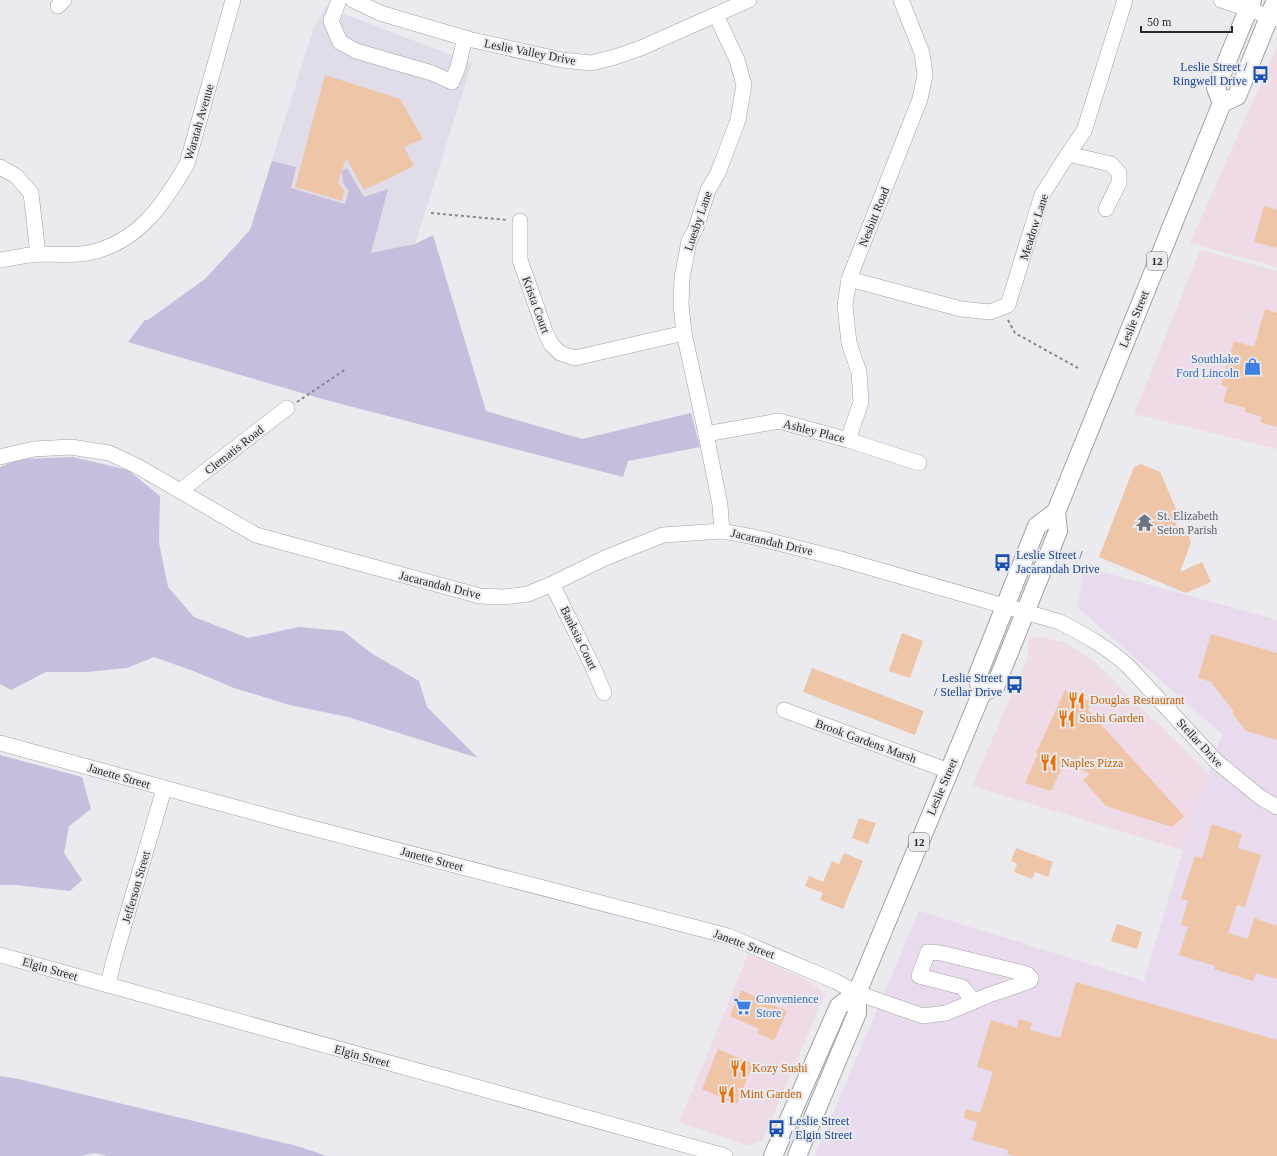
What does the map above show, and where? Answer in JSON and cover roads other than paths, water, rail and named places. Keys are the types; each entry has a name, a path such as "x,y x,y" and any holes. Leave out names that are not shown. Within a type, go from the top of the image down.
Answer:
{"main road":[{"path":"1250,4 1216,88 1222,103 1237,96 1273,18 1276,0"},
{"name":"Leslie Street","path":"797,1156 857,1013 856,993 982,692 995,687 1058,531 1056,512 1222,103"},
{"path":"982,692 977,677 1037,526 1056,512"},
{"name":"Leslie Street","path":"773,1156 839,1006 856,993"}],"street":[{"name":"Waratah Avenue","path":"0,260 38,254 87,253 111,246 128,238 152,216 173,188 187,164 233,0"},
{"path":"339,0 331,21 340,42 356,51 432,73 452,82 458,67 464,38"},
{"name":"Leslie Valley Drive","path":"353,0 380,13 464,38 562,60 591,63 641,48 749,0"},
{"name":"Nesbitt Road","path":"848,440 861,402 859,372 850,343 845,305 849,279 920,100 925,75 922,53 901,0"},
{"name":"Meadow Lane","path":"849,279 961,308 990,312 1008,305 1042,195 1084,131 1125,0"},
{"path":"1221,0 1250,4 1273,18"},
{"name":"Luesby Lane","path":"716,15 737,60 744,85 738,120 718,173 708,190 696,228 689,241 682,278 682,304 684,333 720,505 722,531"},
{"path":"1068,154 1111,164 1118,173 1119,183 1106,209"},
{"path":"0,167 16,176 31,193 38,254"},
{"name":"Krista Court","path":"520,221 520,260 544,331 551,344 560,353 575,358 684,333"},
{"name":"Clematis Road","path":"180,491 287,408"},
{"name":"Ashley Place","path":"706,434 779,421 848,440 919,463"},
{"name":"Jacarandah Drive","path":"0,458 34,449 71,448 109,453 137,466 256,536 480,596 504,597 528,594 605,558 663,535 722,531 754,537 837,558 1004,607"},
{"name":"Banksia Court","path":"552,584 593,667 604,694"},
{"name":"Stellar Drive","path":"1004,607 1060,622 1113,652 1128,666 1217,762 1260,797 1277,807"},
{"name":"Brook Gardens Marsh","path":"784,710 949,771"},
{"name":"Janette Street","path":"0,743 164,789 728,936 835,981 856,993 923,1016 946,1013 974,1001 1030,981 1031,978 1027,974 941,953 928,952 919,976 962,987 974,1001"},
{"name":"Jefferson Street","path":"108,985 113,963 164,789"},
{"name":"Elgin Street","path":"0,955 725,1156"}],"place":[{"name":"Leslie Street / Ringwell Drive","path":"1260,74"},
{"name":"Southlake Ford Lincoln","path":"1252,366"},
{"name":"St. Elizabeth Seton Parish","path":"1144,523"},
{"name":"Leslie Street / Jacarandah Drive","path":"1003,562"},
{"name":"Leslie Street / Stellar Drive","path":"1015,685"},
{"name":"Douglas Restaurant","path":"1077,700"},
{"name":"Sushi Garden","path":"1066,718"},
{"name":"Naples Pizza","path":"1048,763"},
{"name":"Convenience Store","path":"743,1006"},
{"name":"Kozy Sushi","path":"739,1068"},
{"name":"Mint Garden","path":"727,1094"},
{"name":"Leslie Street / Elgin Street","path":"776,1128"}]}
